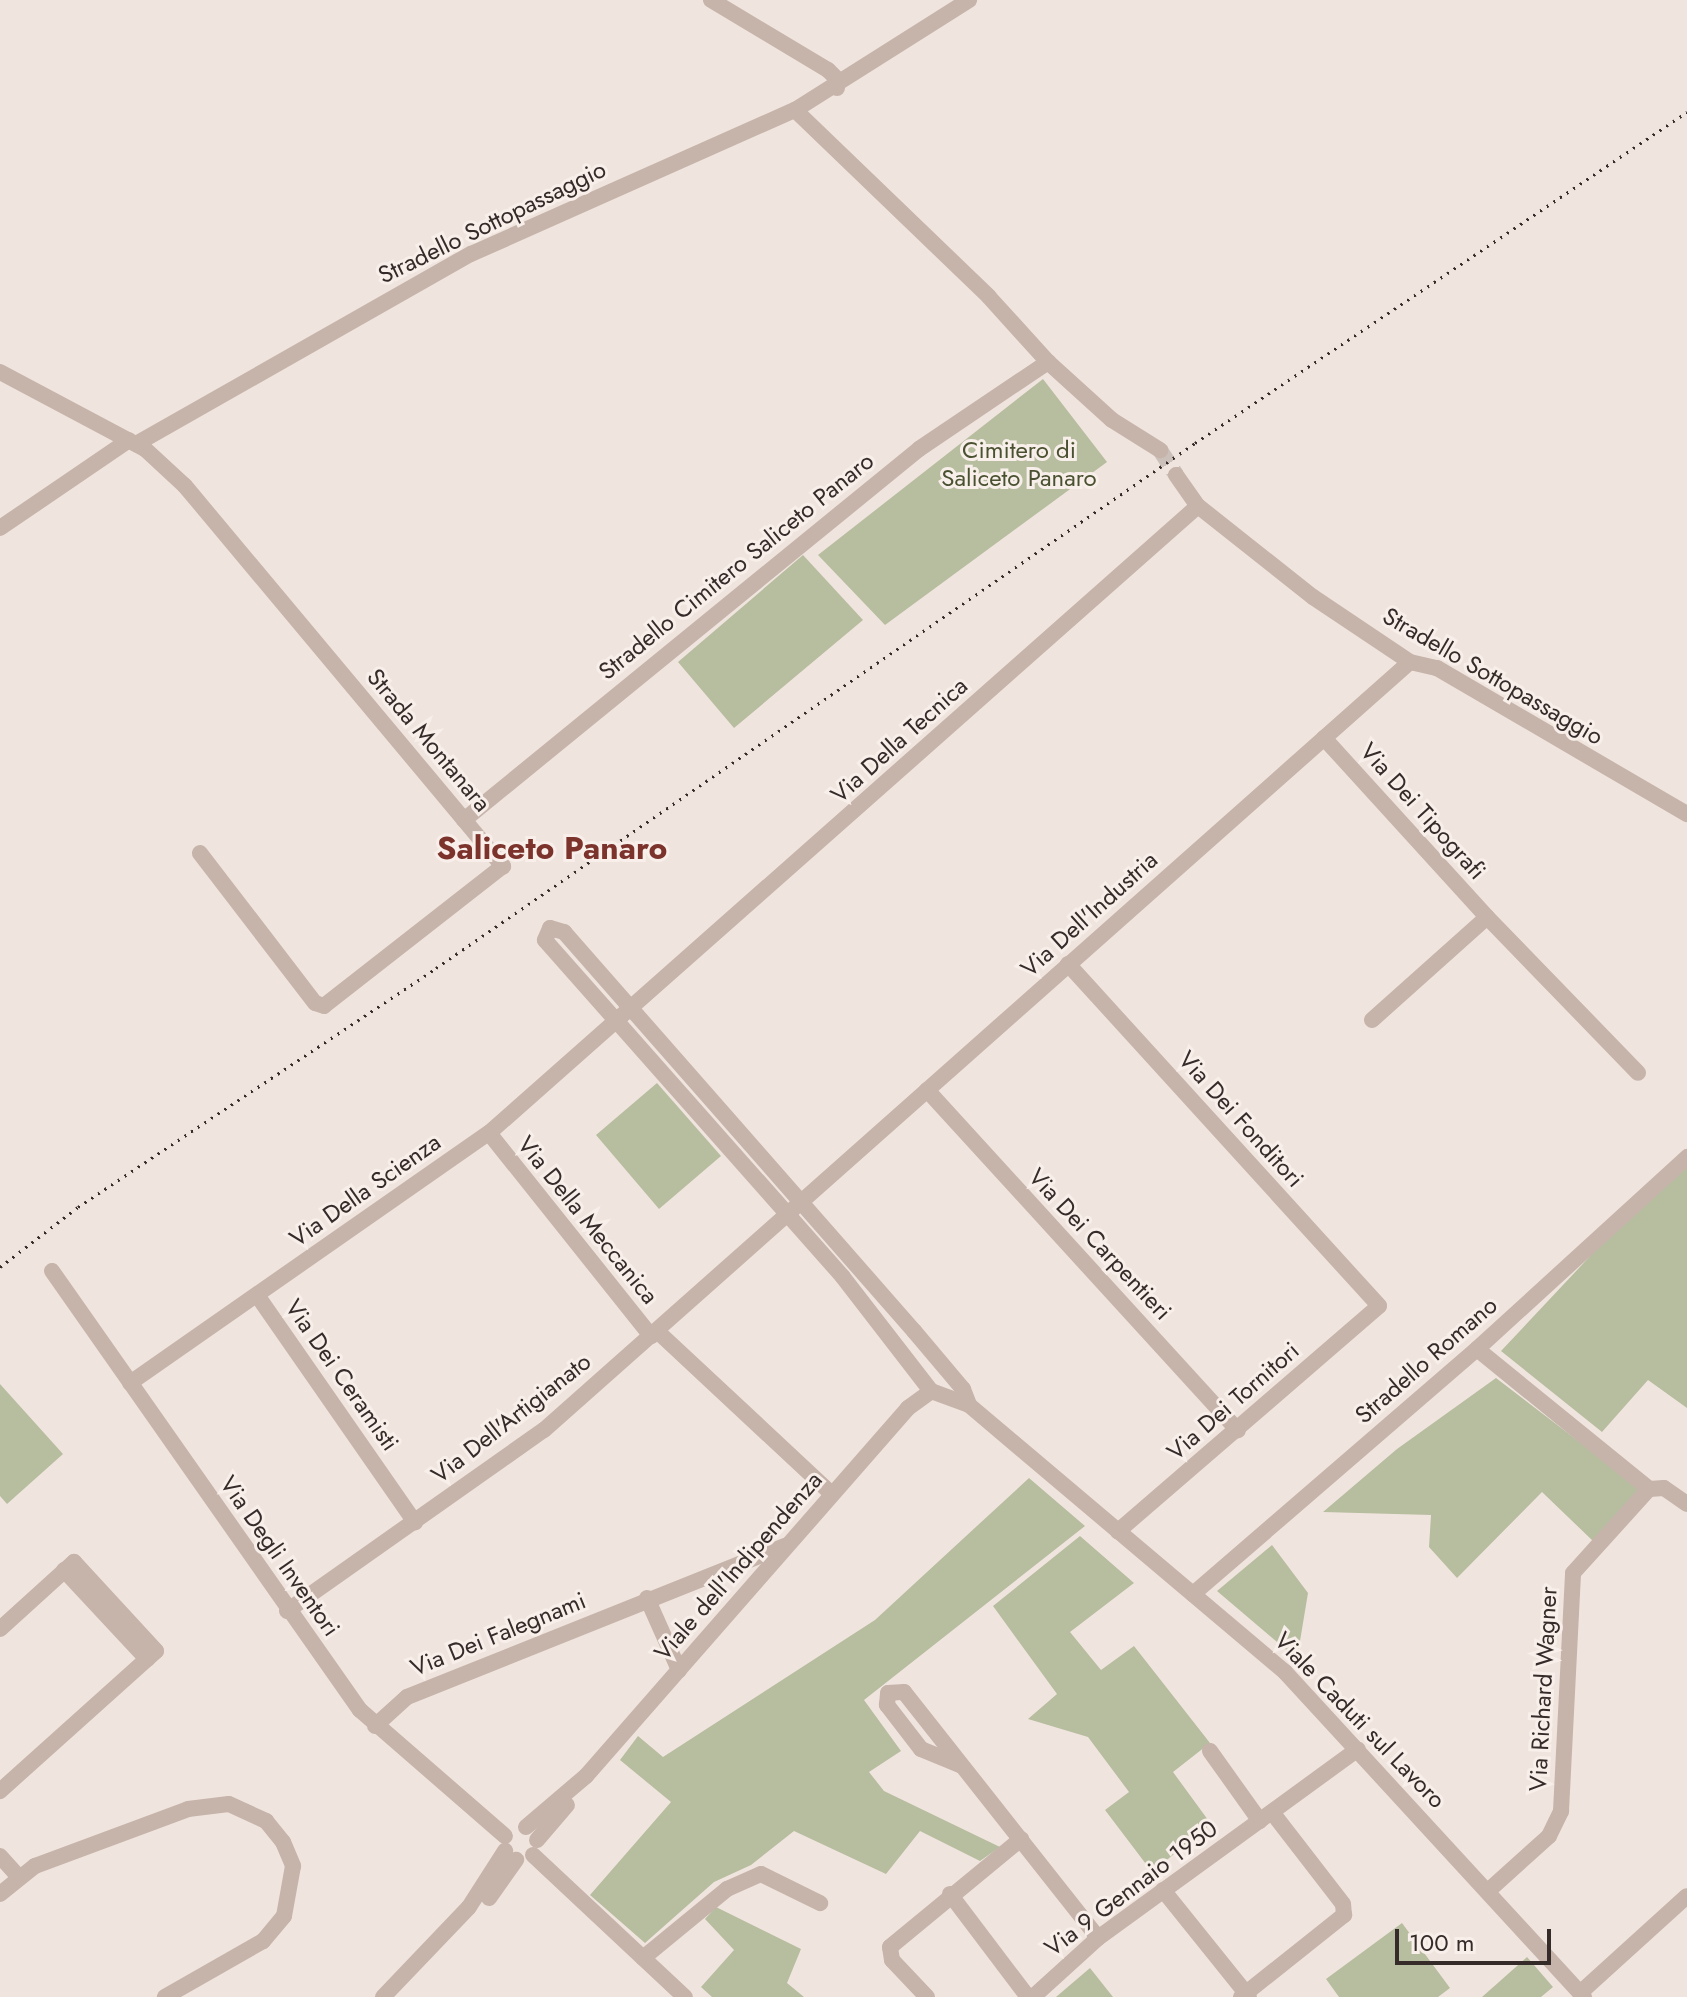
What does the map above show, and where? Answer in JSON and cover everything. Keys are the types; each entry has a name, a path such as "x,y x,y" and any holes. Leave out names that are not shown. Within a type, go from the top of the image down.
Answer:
{"street":[{"path":"711,0 828,70 837,79 837,88"},
{"name":"Stradello Sottopassaggio","path":"0,528 133,442 471,254 795,110 837,88 969,0"},
{"path":"795,110 989,297 1048,362 1112,420 1160,450"},
{"name":"Stradello Cimitero Saliceto Panaro","path":"464,820 919,449 1048,362"},
{"name":"Strada Montanara","path":"0,372 133,442 185,486 503,866 324,1006 315,1003 200,853"},
{"name":"Stradello Sottopassaggio","path":"1176,475 1198,506 1313,597 1410,662 1437,668 1687,814"},
{"name":"Via Della Tecnica","path":"632,1010 1198,506"},
{"name":"Via Dell'Industria","path":"801,1203 1410,662"},
{"name":"Via Dei Tipografi","path":"1324,738 1487,917 1638,1073"},
{"name":"Via Dei Tipografi","path":"1372,1020 1487,917"},
{"name":"Viale Caduti sul Lavoro","path":"969,1405 931,1391 909,1358 788,1214 544,933 550,928 564,932 934,1354 969,1405 1285,1672 1582,1995"},
{"name":"Via Dei Fonditori","path":"1068,964 1379,1306"},
{"path":"619,1023 632,1010"},
{"name":"Via Della Scienza","path":"130,1383 489,1133 619,1023"},
{"name":"Via Dei Carpentieri","path":"927,1090 1238,1430"},
{"name":"Via Della Meccanica","path":"489,1133 654,1334 832,1494"},
{"name":"Stradello Romano","path":"1193,1594 1477,1349 1687,1157"},
{"path":"788,1214 801,1203"},
{"name":"Via Dell'Artigianato","path":"287,1611 544,1430 788,1214"},
{"name":"Via Degli Inventori","path":"52,1271 287,1611 375,1726 509,1849"},
{"name":"Via Dei Ceramisti","path":"257,1295 415,1522"},
{"name":"Via Dei Tornitori","path":"1118,1531 1379,1306"},
{"path":"1477,1349 1649,1489 1664,1488 1687,1504"},
{"name":"Viale dell'Indipendenza","path":"532,1841 584,1786 586,1776 908,1408 931,1391"},
{"name":"Via Richard Wagner","path":"1488,1891 1543,1843 1559,1818 1573,1573 1649,1489"},
{"name":"Via Dei Falegnami","path":"375,1726 407,1697 647,1598 787,1545"},
{"path":"0,1629 69,1566 152,1655 0,1791"},
{"path":"647,1598 679,1670"},
{"path":"960,1765 921,1749 887,1705 888,1693 904,1692 1098,1938"},
{"name":"Via 9 Gennaio 1950","path":"1031,1997 1098,1938 1358,1749"},
{"path":"1163,1890 1245,1996 1340,1921 1345,1910 1210,1751"},
{"path":"0,1894 18,1876 205,1805 237,1806 266,1821 283,1842 293,1866 284,1916 263,1941 165,1997"},
{"path":"385,1997 464,1928 509,1849 512,1829 532,1841 643,1958 685,1997"},
{"path":"927,1997 889,1952 950,1894 1021,1839"},
{"path":"509,1849 532,1841"},
{"path":"0,1856 18,1876"},
{"path":"643,1958 727,1889 761,1874 820,1903"},
{"path":"950,1894 1031,1997"},
{"path":"1582,1995 1687,1896"}],"green space":[{"name":"Cimitero di Saliceto Panaro","path":"1043,379 1107,462 885,625 818,555"},
{"path":"803,555 863,620 734,728 678,662"},
{"path":"657,1083 721,1156 659,1209 596,1135"},
{"path":"1687,1165 1687,1408 1648,1380 1602,1432 1501,1351 1594,1252"},
{"path":"1496,1378 1641,1489 1593,1541 1542,1492 1457,1578 1429,1547 1431,1515 1323,1512 1397,1449"},
{"path":"0,1384 63,1454 7,1504 0,1496"},
{"path":"1029,1478 1085,1526 864,1700 901,1751 869,1772 884,1791 1000,1847 980,1861 920,1831 886,1874 794,1831 751,1865 714,1882 645,1943 590,1895 671,1802 620,1760 638,1736 663,1757 875,1620"},
{"path":"1080,1536 1134,1583 1070,1632 1101,1670 1134,1646 1210,1743 1173,1772 1211,1824 1152,1872 1105,1810 1129,1792 1088,1737 1028,1719 1057,1694 993,1606"},
{"path":"1272,1545 1308,1593 1297,1659 1217,1591"},
{"path":"716,1907 801,1949 787,1983 804,1997 712,1997 701,1987 734,1950 705,1919"},
{"path":"1402,1923 1450,1988 1438,1997 1339,1997 1326,1979"},
{"path":"1527,1957 1553,1987 1541,1997 1482,1997"},
{"path":"1090,1968 1113,1997 1056,1997"}],"tunnel":[{"path":"1160,450 1176,475"}],"railway":[{"path":"0,1267 78,1207 436,968 1195,443 1687,112"}],"district":[{"name":"Saliceto Panaro","path":"552,848"}]}
